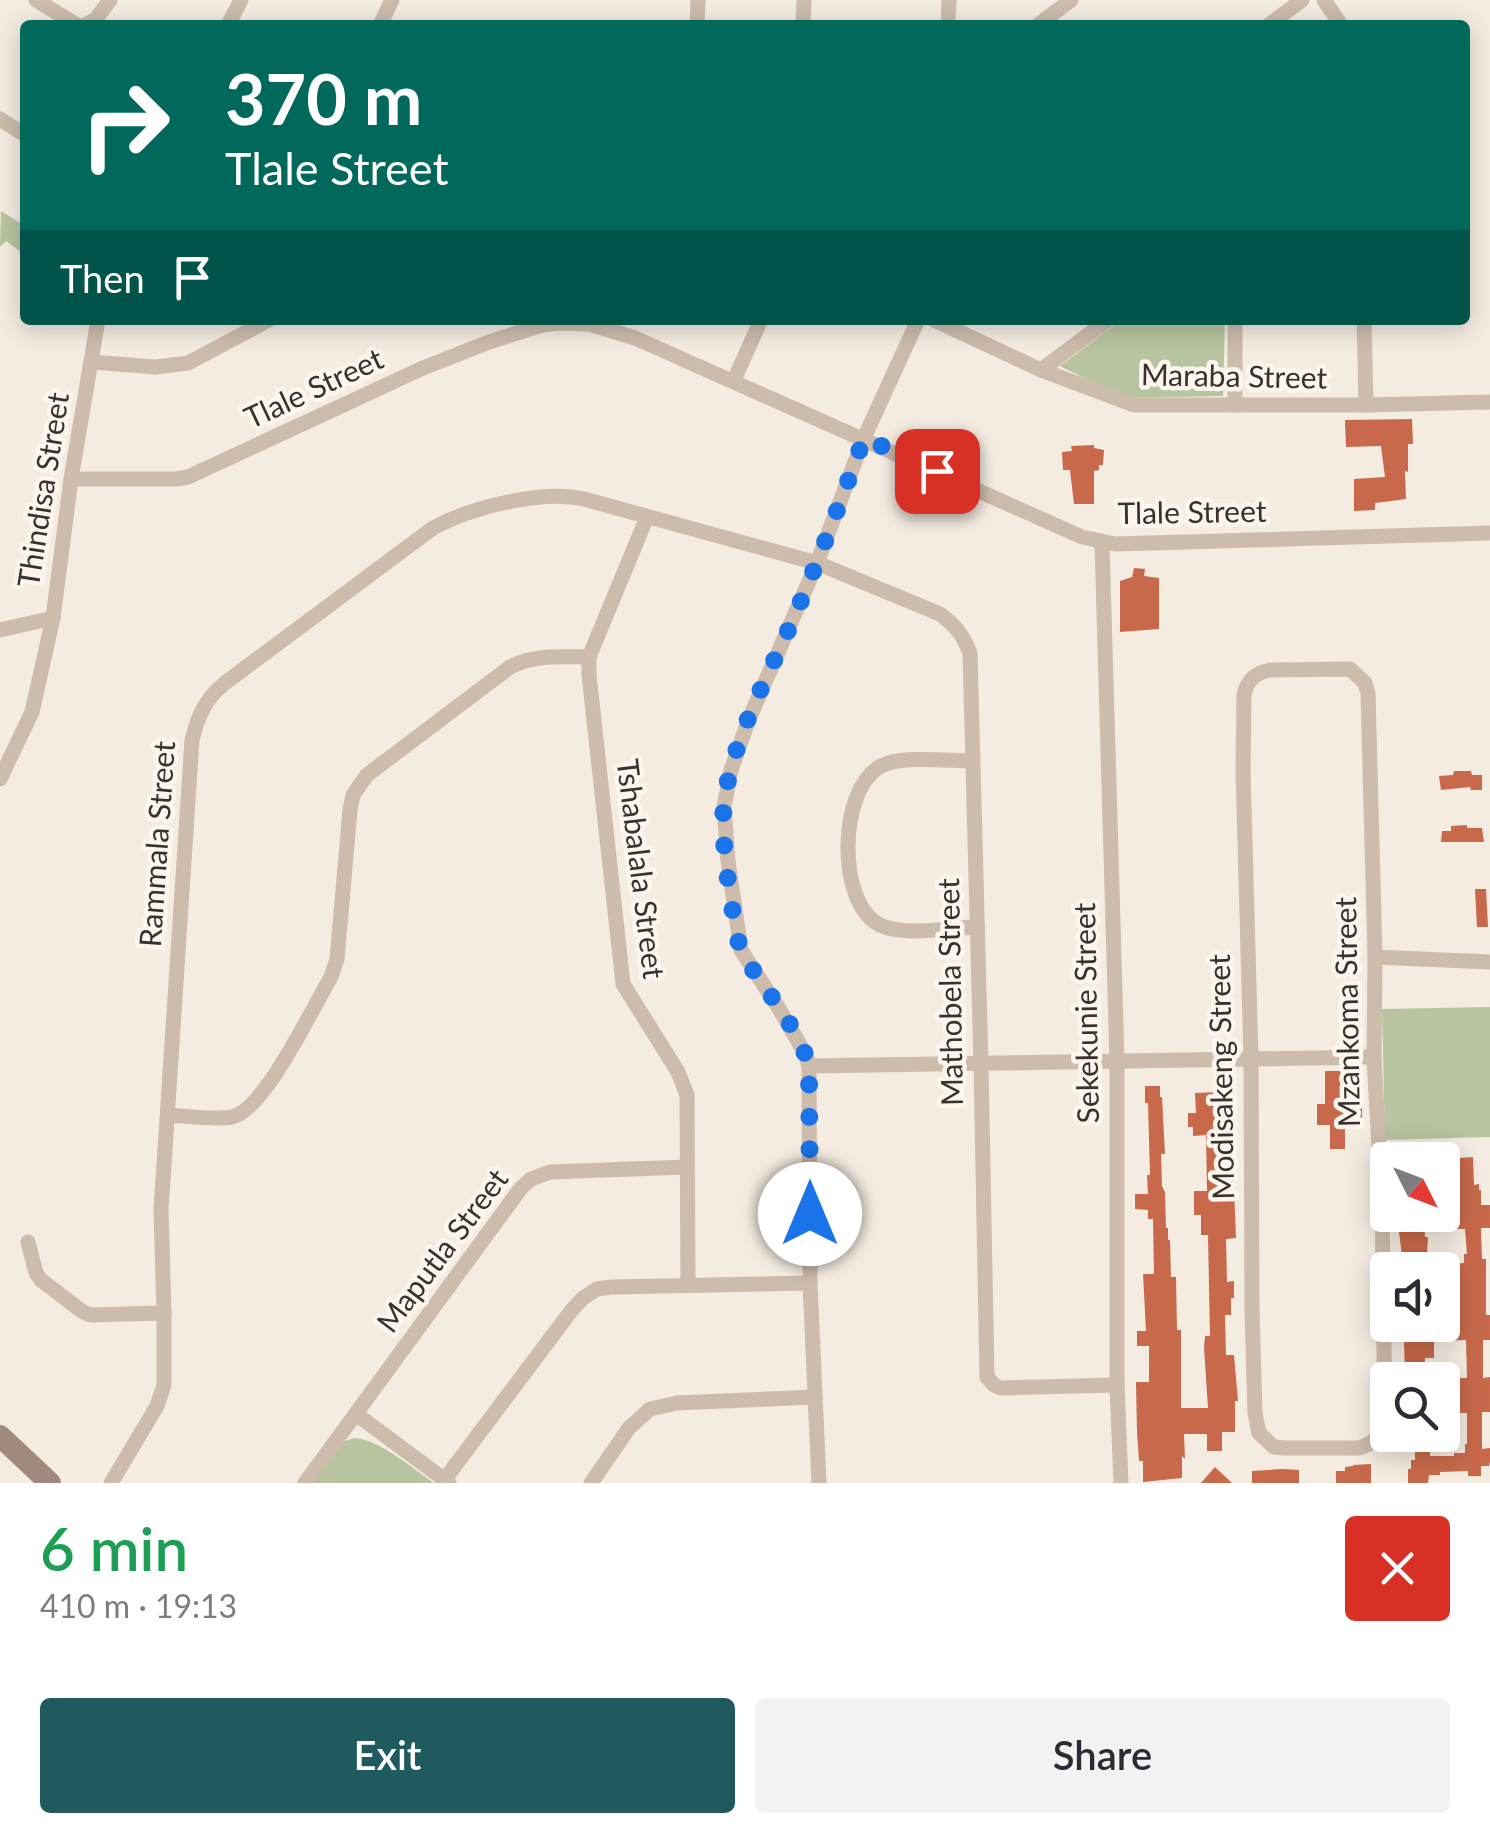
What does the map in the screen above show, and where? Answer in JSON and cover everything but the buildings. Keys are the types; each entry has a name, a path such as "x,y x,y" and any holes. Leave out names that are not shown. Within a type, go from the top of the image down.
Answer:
{"street":[{"path":"36,0 69,20"},
{"path":"94,20 110,0"},
{"path":"1044,20 1070,0"},
{"path":"1276,20 1302,0"},
{"name":"Thindisa Street","path":"0,779 32,712 53,618 97,325"},
{"path":"92,362 155,367 188,363 259,325"},
{"name":"Tlale Street","path":"72,479 188,477 423,368 542,325"},
{"name":"Tlale Street","path":"592,325 636,338 1082,537 1102,542 1490,533"},
{"path":"636,338 642,325"},
{"path":"734,380 759,325"},
{"path":"819,1483 810,1283 809,1066 797,1039 741,950 724,807 731,770 749,719 818,562 864,438 916,325"},
{"name":"Maraba Street","path":"945,325 1041,370 1134,405 1490,402"},
{"path":"1041,370 1101,325"},
{"path":"1235,325 1235,405"},
{"path":"1364,325 1366,405"},
{"name":"Rammala Street","path":"111,1483 157,1406 164,1385 161,1210 192,740 205,702 433,528 455,517 555,494 818,562"},
{"name":"Tshabalala Street","path":"647,517 589,657 590,700 620,969 630,997 685,1085 688,1284"},
{"name":"Sekekunie Street","path":"1102,542 1117,1060 1117,1385 1121,1483"},
{"name":"Mathobela Street","path":"818,562 940,614 955,625 970,653 987,1377 1001,1388 1117,1385"},
{"path":"0,630 53,618"},
{"path":"168,1115 230,1118 247,1110 266,1089 331,977 338,958 350,810 358,785 510,666 537,657 589,657"},
{"name":"Mzankoma Street","path":"1350,669 1365,683 1368,693 1384,1362"},
{"name":"Modisakeng Street","path":"1350,669 1270,670 1252,677 1246,686 1243,771 1252,1058 1252,1311 1256,1424 1260,1433 1274,1447 1360,1448 1370,1442"},
{"path":"972,760 904,760 880,766 865,782 853,805 848,834 850,873 857,900 879,925 898,931 978,927"},
{"path":"1375,957 1490,962"},
{"path":"809,1066 1374,1057"},
{"name":"Maputla Street","path":"305,1483 530,1179 550,1172 687,1167"},
{"path":"28,1242 42,1280 83,1312 104,1317 164,1313"},
{"path":"356,1414 447,1481 571,1311 597,1289 810,1283"},
{"path":"591,1483 629,1428 650,1409 677,1403 815,1397"},
{"path":"0,1436 50,1483"}],"green space":[{"path":"1,211 20,223 20,251 6,241 0,247"},
{"path":"1114,325 1225,325 1223,396 1123,398 1060,366"},
{"path":"1490,1007 1490,1137 1385,1140 1382,1009"},
{"path":"354,1438 385,1449 434,1483 312,1483 345,1441"}],"route":[{"path":"810,1214 809,1066 738,940 725,834 726,789 749,719 818,562 864,438 937,471"}]}
